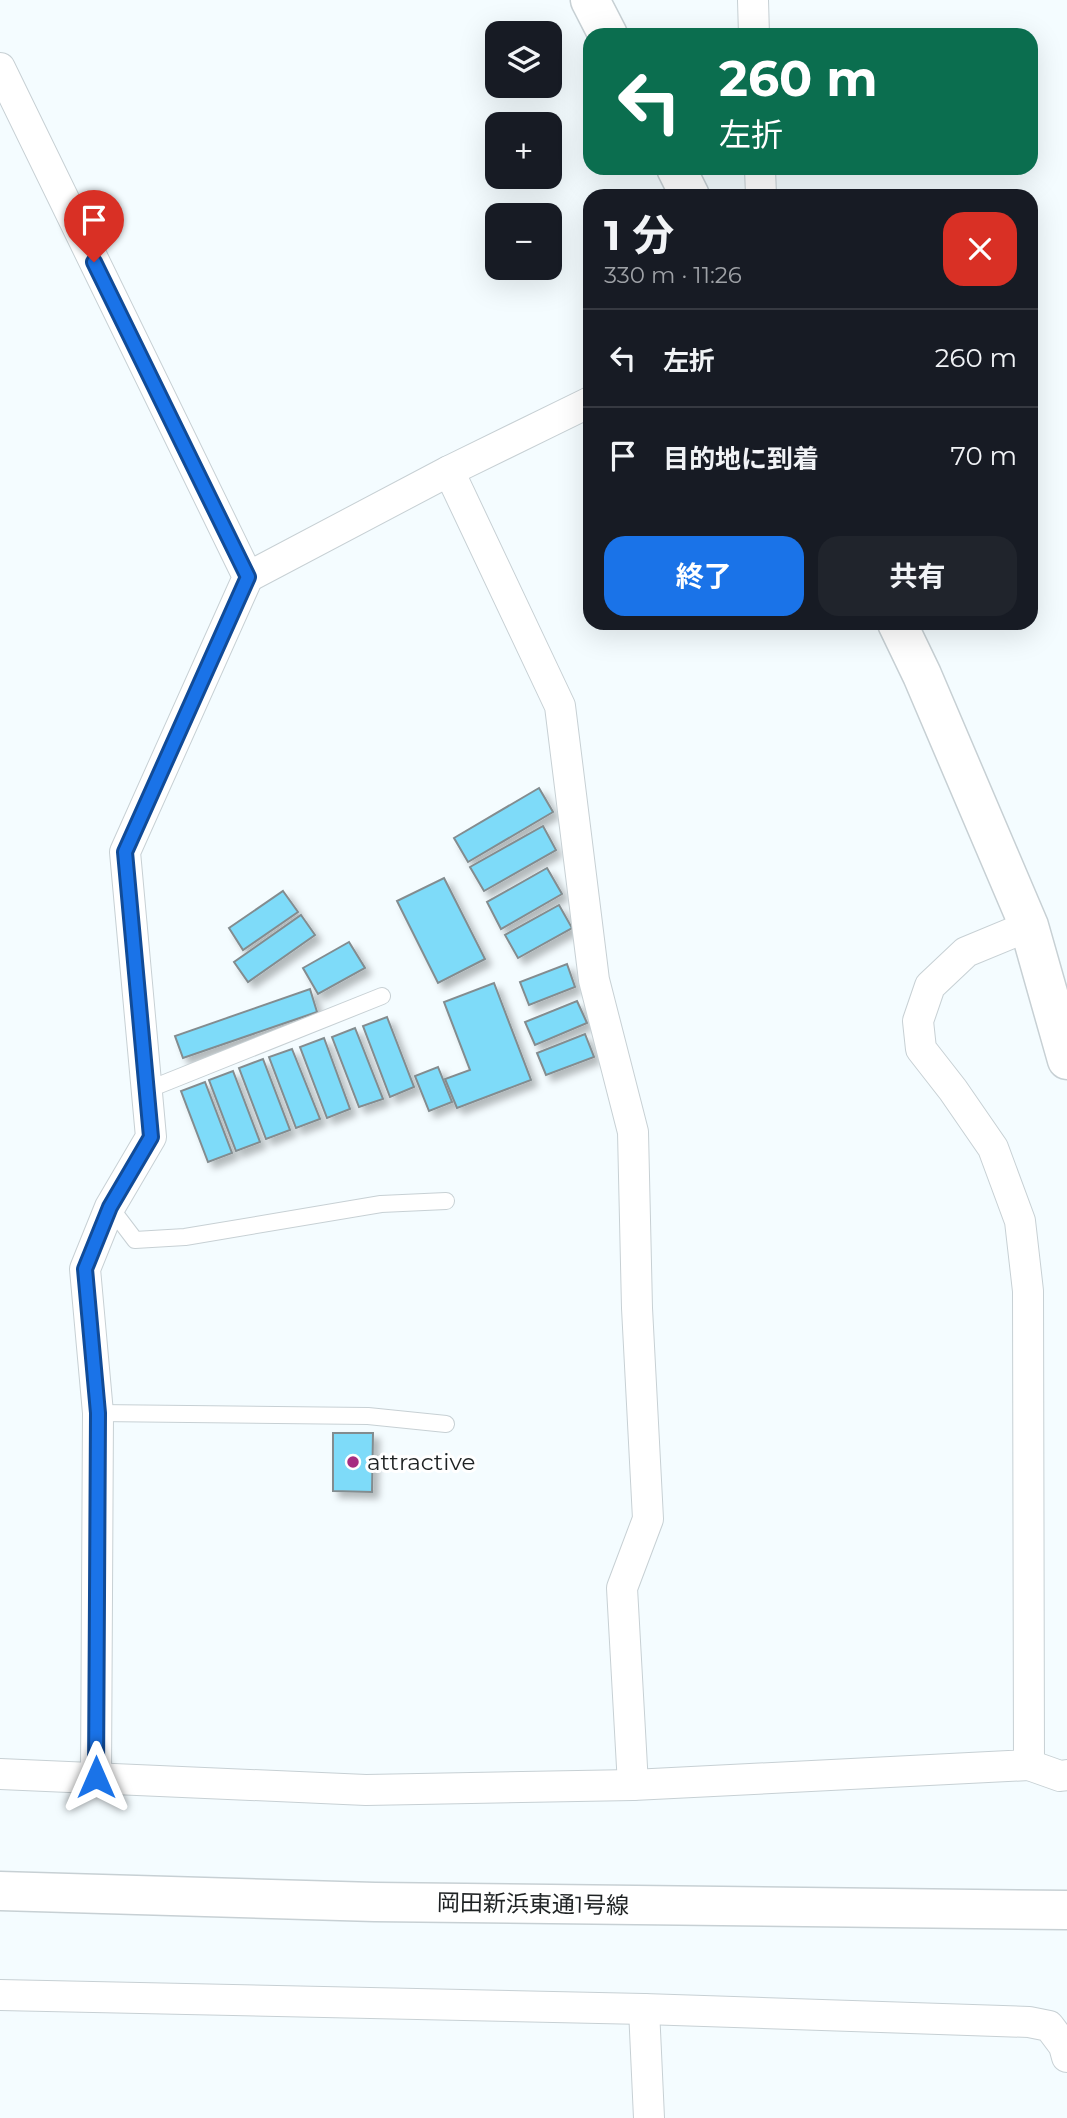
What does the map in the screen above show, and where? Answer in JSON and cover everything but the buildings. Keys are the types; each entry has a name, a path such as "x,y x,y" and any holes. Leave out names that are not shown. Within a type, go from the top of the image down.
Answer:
{"street":[{"path":"590,0 604,28"},
{"path":"753,0 754,28"},
{"path":"0,68 248,577"},
{"path":"96,1777 98,1413 85,1269 110,1207 151,1137 125,852 248,577 449,471 583,405"},
{"path":"449,471 560,706 594,981 634,1132 637,1308 648,1519 622,1588 633,1785"},
{"path":"900,630 1029,926 1067,1060"},
{"path":"1029,926 965,952 930,986 918,1021 921,1049 993,1148 1020,1221 1028,1291 1029,1765"},
{"path":"0,1774 366,1790 633,1785 1029,1765 1060,1776 1067,1775"},
{"name":"岡田新浜東通1号線","path":"0,1891 375,1902 1067,1910"},
{"path":"0,1995 643,2009 1030,2022 1049,2026 1064,2046 1067,2057"},
{"path":"643,2009 649,2118"}],"lane":[{"path":"147,1090 382,996"},
{"path":"110,1207 135,1240 185,1237 381,1205 446,1201"},
{"path":"98,1413 368,1416 446,1424"}],"place":[{"name":"attractive","path":"353,1462"}],"route":[{"path":"94,262 248,577 125,852 151,1137 110,1207 85,1269 98,1413 96,1777"}]}
